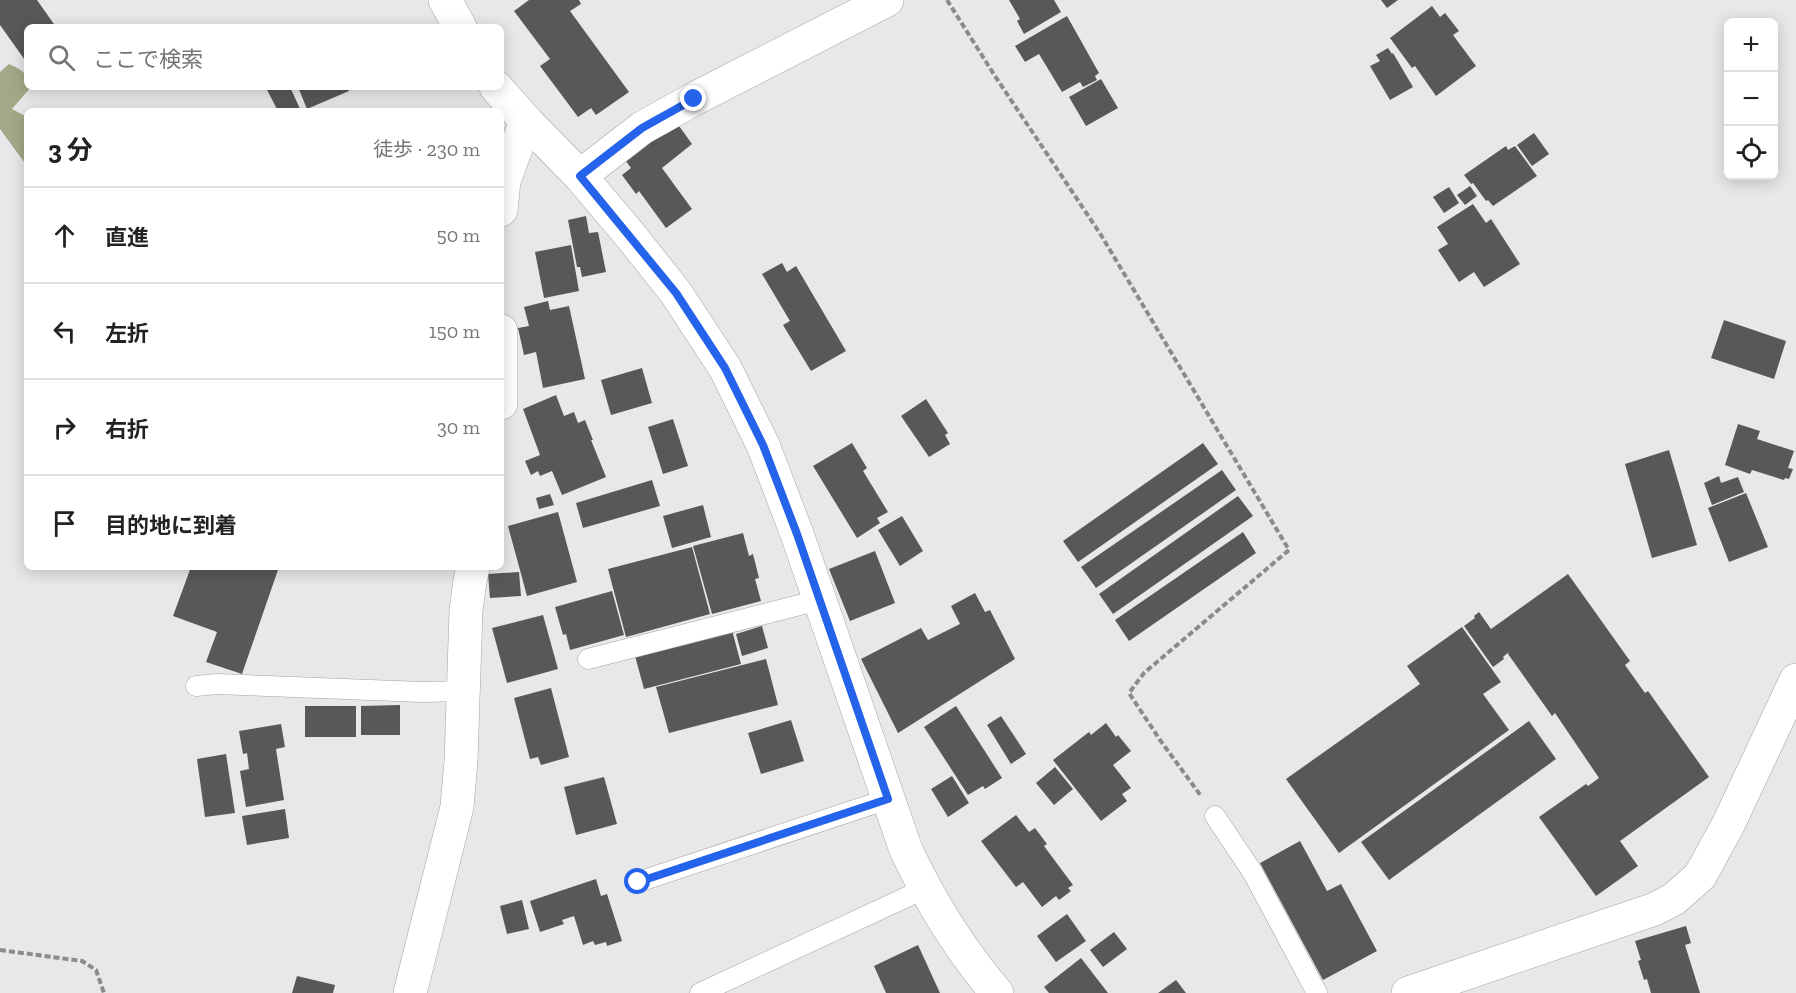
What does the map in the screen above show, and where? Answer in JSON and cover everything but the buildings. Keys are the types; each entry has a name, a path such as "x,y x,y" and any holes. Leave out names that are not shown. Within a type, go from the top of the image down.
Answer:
{"street":[{"path":"445,0 458,24"},
{"path":"580,176 642,128 887,0"},
{"path":"499,90 580,176 676,293 725,368 763,445 797,534 906,850 924,889 960,945 997,993"},
{"path":"504,181 526,121"},
{"path":"410,993 457,807 466,610 473,570"},
{"path":"1408,993 1655,909 1674,899 1700,876 1728,825 1796,680"}],"lane":[{"path":"588,659 819,600"},
{"path":"196,686 217,684 422,692 463,691"},
{"path":"638,882 888,799"},
{"path":"1215,816 1252,873 1317,993"},
{"path":"700,993 924,889"}],"path":[{"path":"947,0 1013,104 1101,234 1289,549 1144,673 1129,693 1215,816"},
{"path":"0,950 82,961 96,970 104,993"}],"green space":[{"path":"9,64 18,68 24,74 24,90 28,90 12,109 24,115 24,162 0,129 0,72"}],"route":[{"path":"638,882 888,799 797,534 763,445 725,368 676,293 580,176 642,128 694,99"}]}
